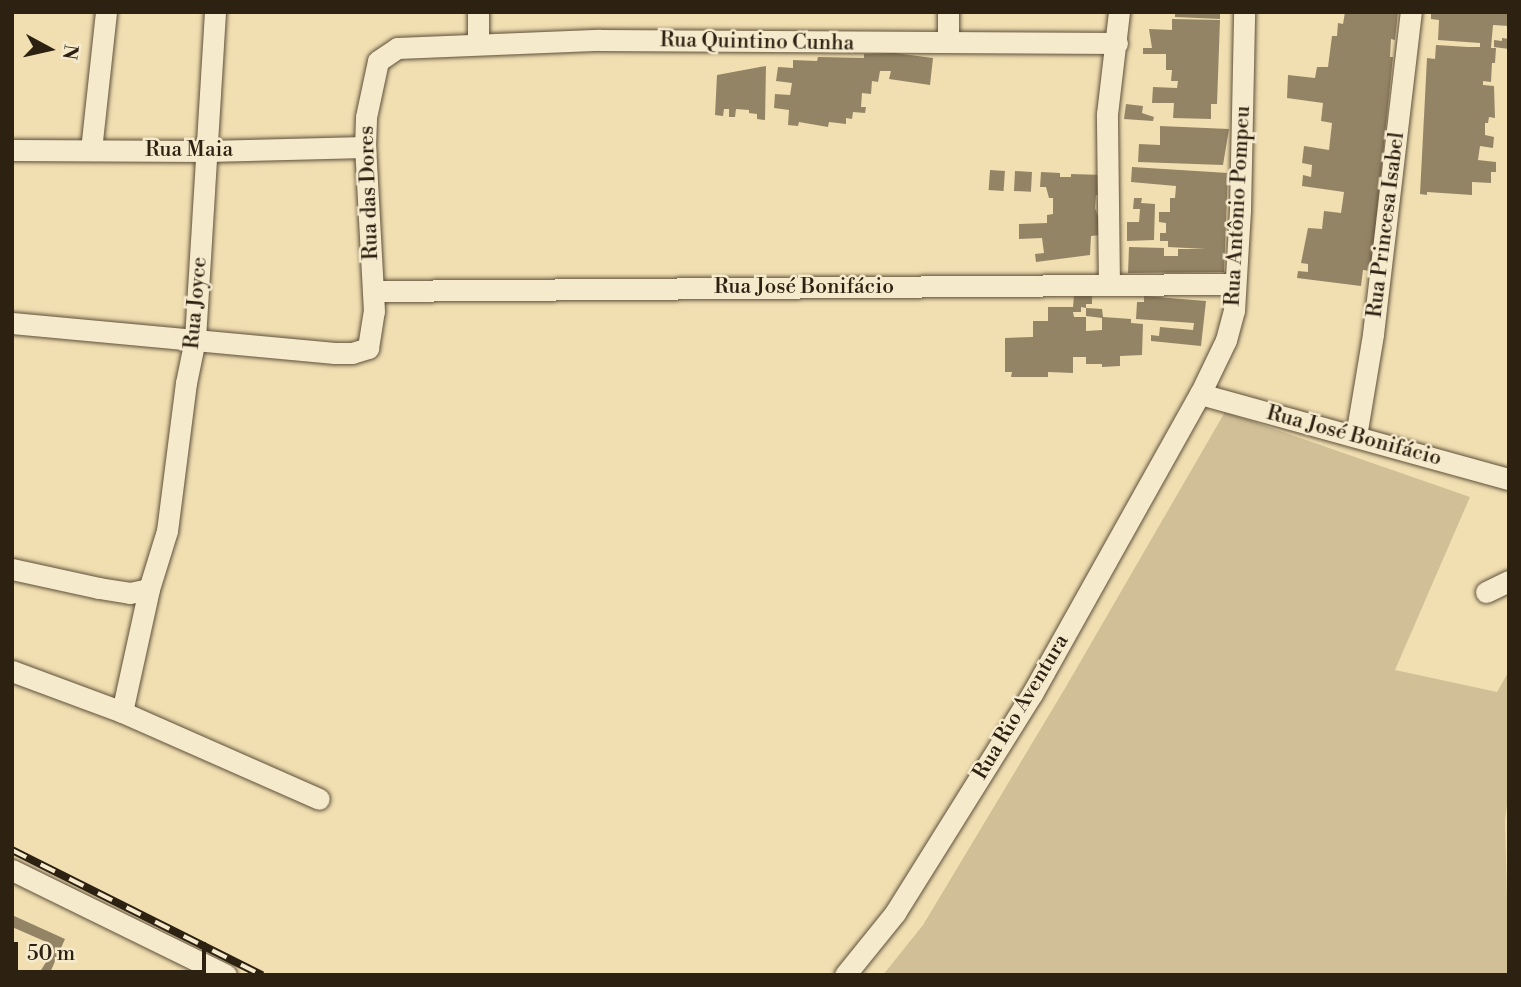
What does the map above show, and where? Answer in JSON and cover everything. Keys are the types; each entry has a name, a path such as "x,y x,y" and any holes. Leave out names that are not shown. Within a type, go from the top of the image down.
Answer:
{"street":[{"path":"92,150 106,12"},
{"name":"Rua Joyce","path":"122,712 149,589 167,531 186,383 195,339 215,12"},
{"path":"478,12 478,43"},
{"path":"947,12 948,42"},
{"path":"1109,285 1106,141 1119,12"},
{"name":"Rua Antônio Pompeu","path":"1180,429 1226,340 1234,311 1244,113 1244,12"},
{"name":"Rua Princesa Isabel","path":"1356,436 1373,334 1411,12"},
{"name":"Rua Quintino Cunha","path":"397,48 600,40 1117,43"},
{"name":"Rua das Dores","path":"195,339 335,353 352,353 368,348 373,290 365,147 373,76 378,61 397,48"},
{"name":"Rua Maia","path":"12,150 208,151 365,147"},
{"name":"Rua José Bonifácio","path":"373,290 1235,284"},
{"path":"12,323 195,339"},
{"name":"Rua José Bonifácio","path":"1199,394 1509,479"},
{"name":"Rua Rio Aventura","path":"845,975 895,913 1032,694 1180,429"},
{"path":"12,569 130,593 149,589"},
{"path":"1486,592 1509,581"},
{"path":"12,671 122,712 319,799"},
{"path":"12,870 226,975"}],"shaded area":[{"path":"1225,412 1470,497 1395,670 1497,692 1509,671 1509,789 1505,821 1509,975 883,975 923,925 1064,690"}],"building":[{"path":"1175,12 1220,12 1220,19 1175,17"},
{"path":"1345,12 1398,12 1395,40 1391,39 1390,57 1393,57 1371,271 1363,270 1361,286 1297,278 1298,271 1308,272 1308,264 1301,263 1308,228 1322,229 1324,211 1341,213 1344,192 1302,186 1303,175 1311,177 1312,165 1302,163 1304,146 1329,150 1332,123 1321,121 1323,103 1287,98 1288,75 1315,78 1317,67 1328,67 1332,36 1337,36 1338,23 1343,24"},
{"path":"1431,12 1509,12 1509,26 1493,25 1491,48 1496,48 1495,63 1492,63 1491,82 1483,81 1483,85 1494,86 1495,118 1489,117 1488,123 1485,123 1485,135 1494,137 1493,148 1480,146 1478,160 1496,162 1496,172 1491,172 1491,183 1472,182 1472,195 1427,192 1427,195 1420,194 1427,58 1435,59 1436,45 1480,47 1480,43 1438,40 1439,20 1431,19"},
{"path":"1172,19 1220,20 1217,104 1211,104 1211,119 1173,118 1174,103 1152,103 1153,87 1177,88 1178,81 1171,81 1172,70 1166,70 1166,54 1143,54 1143,48 1152,48 1149,29 1172,30"},
{"path":"1502,38 1509,39 1509,49 1494,47 1494,40 1502,41"},
{"path":"894,53 933,58 930,85 889,79 891,71 880,71 878,82 872,81 871,94 862,93 861,107 866,107 865,113 853,112 852,119 846,118 846,124 829,122 828,127 799,122 798,126 788,125 789,110 774,108 775,94 790,95 792,83 776,81 778,67 793,68 793,60 817,61 818,57 864,58 864,54"},
{"path":"766,66 765,120 757,119 757,114 749,113 749,110 736,109 735,117 729,117 729,109 724,109 723,116 715,115 717,75"},
{"path":"1126,104 1143,106 1142,113 1154,117 1153,121 1124,119"},
{"path":"1160,126 1229,129 1223,165 1138,162 1139,144 1160,145"},
{"path":"1132,167 1228,173 1224,272 1128,273 1129,247 1164,248 1164,256 1178,256 1178,249 1206,249 1168,247 1168,241 1160,241 1160,233 1166,233 1166,223 1159,222 1159,212 1170,212 1170,198 1175,198 1176,186 1131,182"},
{"path":"990,170 1005,171 1004,191 989,190"},
{"path":"1015,171 1032,172 1031,192 1014,191"},
{"path":"1041,172 1060,173 1060,177 1071,177 1071,174 1103,175 1103,195 1096,195 1095,208 1100,222 1100,235 1091,236 1090,255 1036,262 1035,254 1044,253 1042,238 1019,239 1019,224 1047,223 1047,215 1053,214 1053,198 1049,198 1046,187 1040,187"},
{"path":"1134,198 1142,198 1141,203 1155,204 1154,240 1127,241 1127,222 1139,222 1140,209 1133,209"},
{"path":"1074,295 1092,295 1092,304 1086,304 1086,308 1102,309 1103,317 1131,319 1131,323 1143,324 1142,355 1120,356 1120,366 1102,367 1102,364 1086,364 1086,357 1073,357 1073,373 1048,372 1048,377 1011,377 1012,372 1005,372 1005,338 1033,337 1033,321 1048,321 1048,307 1073,307","holes":["1081,307 1086,308 1086,316 1102,318 1102,330 1086,331 1086,317 1074,317 1073,312 1081,312"]},
{"path":"1144,296 1206,301 1201,346 1151,341 1151,335 1159,336 1160,327 1193,330 1194,323 1136,319 1137,302 1144,302"},
{"path":"12,915 65,939 49,975 38,975 51,954 47,952 51,944 12,927"}],"railway":[{"path":"12,850 262,975"}]}
